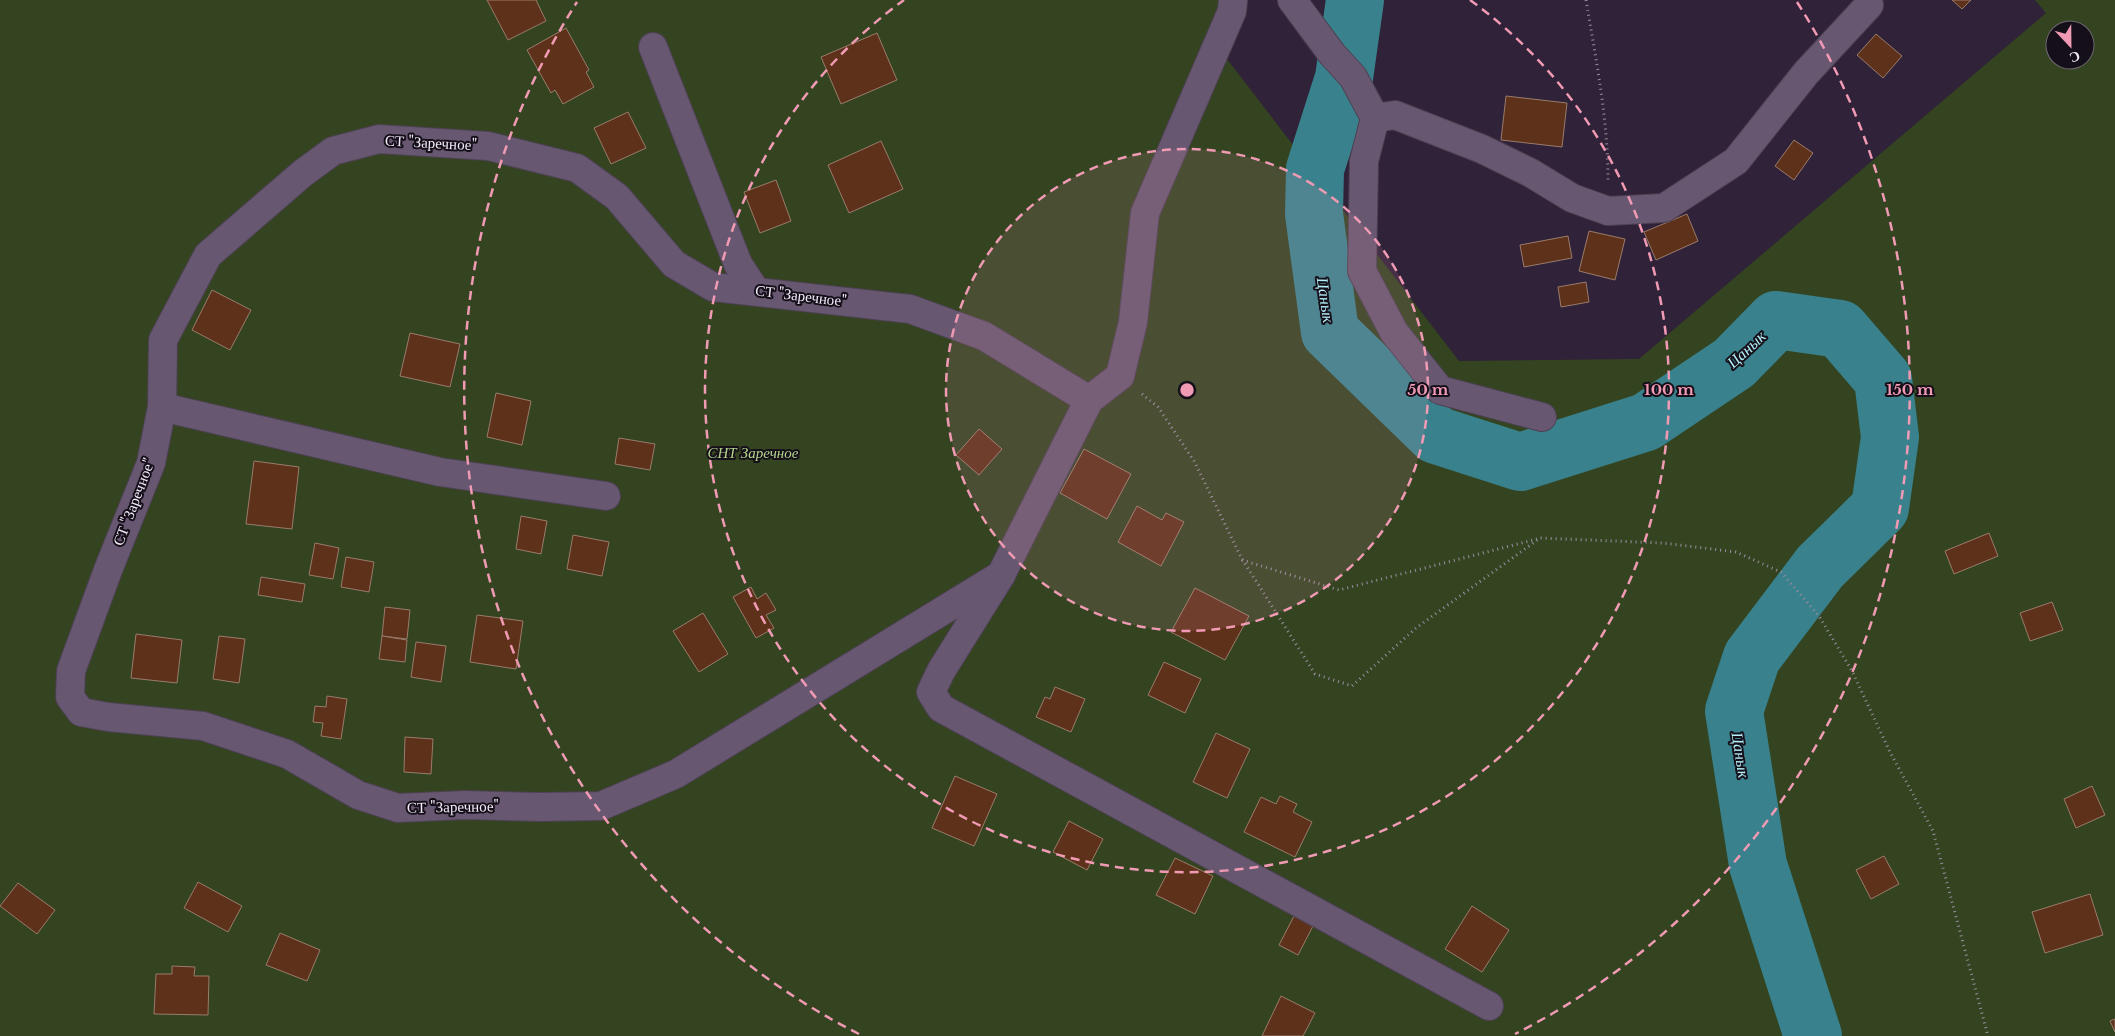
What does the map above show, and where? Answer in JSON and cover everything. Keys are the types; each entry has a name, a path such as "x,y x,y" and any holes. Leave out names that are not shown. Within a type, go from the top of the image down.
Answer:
{"lane":[{"path":"1233,0 1232,11 1145,213 1134,322 1120,376 1089,400 1001,574 941,671 931,692 941,708 1489,1006"},
{"path":"1292,0 1332,54 1353,77 1375,118 1364,160 1362,271 1394,332 1440,390 1542,417"},
{"path":"1375,118 1395,115 1473,145 1531,173 1572,198 1608,211 1664,208 1736,160 1806,73 1869,4"},
{"path":"653,47 738,264 755,290"},
{"name":"СТ \"Заречное\"","path":"1001,574 676,774 601,806 464,805 398,808 358,795 287,754 203,726 108,717 81,712 70,697 71,671 108,570 151,463 162,407 163,340 208,255 303,173 333,151 379,139 488,146 577,168 617,197 674,264 713,287 755,290 910,309 984,336 1089,400"},
{"path":"162,407 440,472 606,496"}],"path":[{"path":"1586,0 1608,149 1608,211"},
{"path":"1120,376 1158,407 1194,461 1242,559 1315,674 1352,686 1416,628 1540,538"},
{"path":"1242,559 1339,590 1540,538 1663,543 1736,552 1781,572 1819,616 1852,671 1890,752 1933,831 1988,1036"}],"green space":[{"name":"СНТ Заречное","path":"0,0 1233,0 1217,46 1459,361 1639,359 2046,13 2035,0 2115,0 2115,1036 0,1036"}],"building":[{"path":"487,0 536,0 546,21 508,40"},
{"path":"1952,0 1971,0 1962,9"},
{"path":"566,28 589,70 586,72 594,87 563,104 555,90 551,93 527,50"},
{"path":"877,33 897,80 841,104 821,57"},
{"path":"1876,34 1902,56 1883,78 1857,55"},
{"path":"1506,96 1567,103 1562,147 1501,140"},
{"path":"628,112 646,148 611,164 594,128"},
{"path":"1794,140 1813,153 1794,180 1775,166"},
{"path":"881,141 903,189 849,213 828,165"},
{"path":"776,180 791,221 760,233 744,192"},
{"path":"1687,214 1698,241 1656,260 1644,232"},
{"path":"1589,231 1625,239 1615,280 1579,271"},
{"path":"1568,236 1572,258 1524,267 1520,245"},
{"path":"1586,282 1589,302 1561,307 1558,287"},
{"path":"212,290 251,310 230,350 192,330"},
{"path":"410,333 460,344 450,387 400,376"},
{"path":"496,393 531,401 522,445 487,437"},
{"path":"979,429 1002,449 979,475 956,455"},
{"path":"619,438 655,444 650,470 615,464"},
{"path":"1084,449 1131,474 1107,519 1060,493"},
{"path":"254,461 299,467 292,529 246,524"},
{"path":"1137,506 1162,520 1166,513 1184,522 1161,566 1118,542"},
{"path":"521,516 547,521 541,554 516,549"},
{"path":"1989,533 1998,556 1954,574 1945,551"},
{"path":"573,535 609,542 602,576 567,569"},
{"path":"315,543 339,548 333,579 309,575"},
{"path":"346,557 374,562 369,592 341,587"},
{"path":"261,577 305,584 302,602 258,595"},
{"path":"751,587 757,599 766,593 776,610 766,615 774,628 756,638 733,597"},
{"path":"1195,588 1249,616 1225,660 1171,632"},
{"path":"2052,602 2063,630 2030,641 2020,613"},
{"path":"385,607 410,610 407,639 382,636"},
{"path":"703,613 728,654 699,672 673,631"},
{"path":"477,615 523,621 516,669 470,662"},
{"path":"136,634 182,640 177,683 131,678"},
{"path":"219,636 245,639 239,683 213,679"},
{"path":"382,636 407,640 405,662 379,659"},
{"path":"416,642 446,646 441,682 411,677"},
{"path":"1164,662 1201,679 1185,713 1148,695"},
{"path":"1055,687 1085,699 1071,732 1036,717 1045,697 1050,699"},
{"path":"327,696 347,699 341,739 321,736 323,723 313,722 315,706 326,707"},
{"path":"1216,733 1250,749 1227,798 1193,782"},
{"path":"405,737 433,739 431,774 404,772"},
{"path":"955,776 997,794 974,846 932,828"},
{"path":"2092,786 2105,815 2076,828 2064,799"},
{"path":"1280,796 1297,804 1293,812 1312,822 1295,857 1244,832 1261,797 1276,804"},
{"path":"1069,821 1103,839 1087,870 1053,852"},
{"path":"1884,856 1899,884 1871,899 1856,870"},
{"path":"1175,858 1213,876 1195,914 1156,895"},
{"path":"198,882 242,906 228,932 184,908"},
{"path":"18,883 55,910 37,934 0,906"},
{"path":"2090,894 2103,935 2045,953 2032,912"},
{"path":"1472,906 1509,930 1482,972 1445,949"},
{"path":"1294,916 1313,926 1298,955 1279,945"},
{"path":"280,933 320,950 307,981 266,965"},
{"path":"172,966 195,967 194,976 209,976 208,1015 154,1014 156,974 172,974"},
{"path":"1281,996 1315,1013 1303,1036 1262,1036"},
{"path":"2115,1019 2115,1032 2110,1021"}],"waterway":[{"name":"Цанык","path":"1355,0 1344,78 1315,169 1314,214 1330,332 1436,435 1520,462 1646,422 1734,363 1776,320 1840,329 1883,379 1890,437 1880,508 1820,567 1752,657 1734,711 1758,865 1813,1036"}]}
